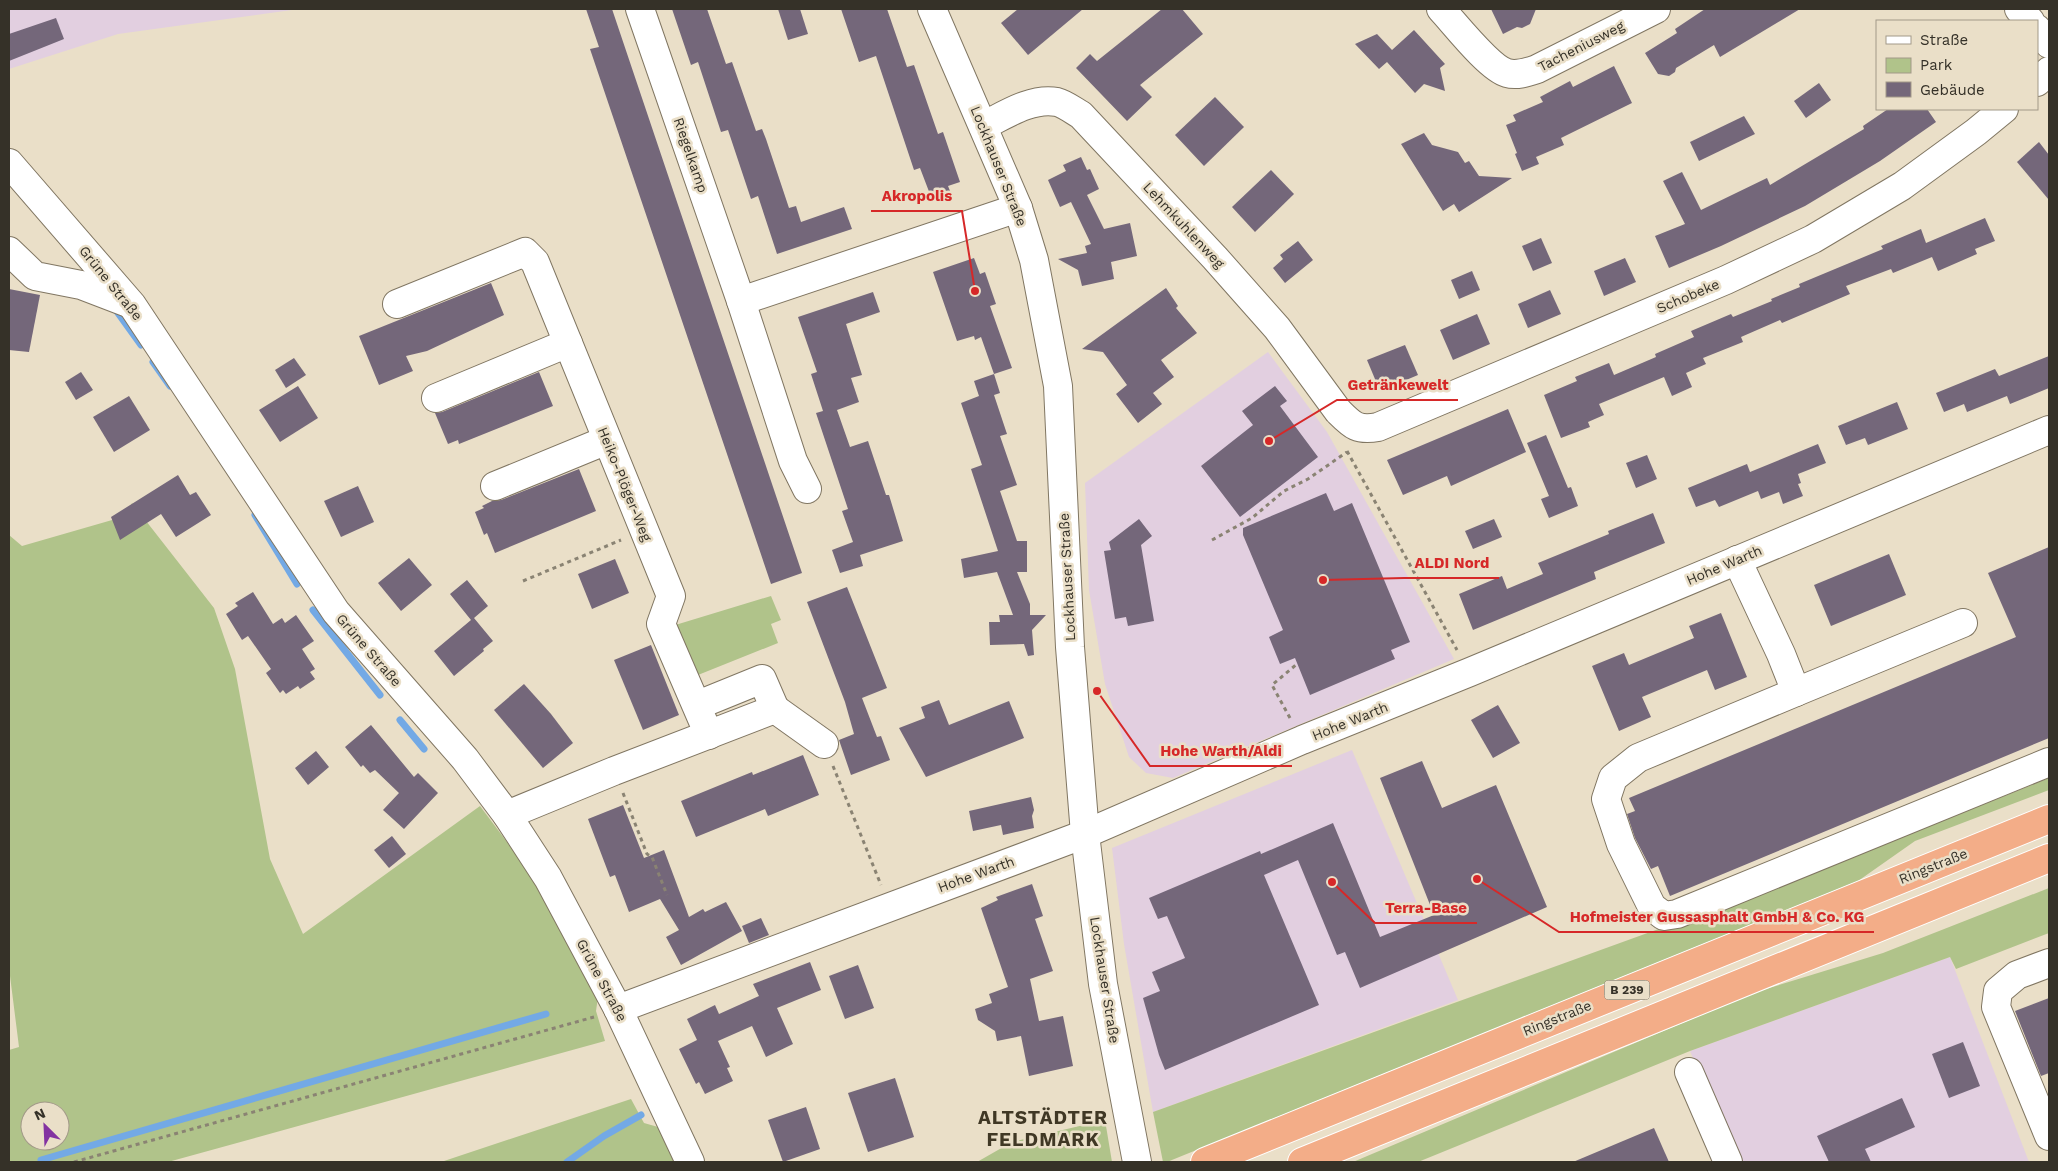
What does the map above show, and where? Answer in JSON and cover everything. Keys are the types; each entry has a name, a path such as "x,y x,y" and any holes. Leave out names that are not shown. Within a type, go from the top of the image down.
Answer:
{"highway":[{"name":"Ringstraße","path":"1205,1162 2049,819"},
{"name":"B 239","path":"1302,1162 2049,858"}],"street":[{"name":"Riegelkamp","path":"640,9 741,301 793,461 807,488"},
{"name":"Tacheniusweg","path":"1441,9 1491,64 1507,74 1524,74 1537,69 1656,9"},
{"path":"2020,9 2029,20"},
{"name":"Lockhauser Straße","path":"941,12 983,126 1018,208 1034,260 1058,386 1070,647 1085,834 1103,984 1137,1161"},
{"path":"2038,30 2049,44"},
{"path":"2038,81 2049,71"},
{"name":"Lehmkuhlenweg","path":"983,126 1020,108 1041,101 1058,102 1081,115 1215,258 1272,322 1348,422"},
{"name":"Schobeke","path":"1348,422 1363,430 1378,427 1726,280 1813,239 1902,186 2003,110"},
{"name":"Grüne Straße","path":"9,163 132,305 336,612 465,759 507,815 548,878 618,1009 690,1162"},
{"path":"741,301 1018,208"},
{"path":"9,251 35,276 81,285 132,305"},
{"name":"Heiko-Plöger-Weg","path":"397,304 525,252 535,262 671,596 661,624 698,705 709,734"},
{"path":"436,398 568,344"},
{"name":"Hohe Warth","path":"618,1009 1085,834 1302,740 1470,672 2049,430"},
{"path":"495,486 607,440"},
{"path":"1738,560 1781,654 1796,692"},
{"path":"1963,623 1638,758 1613,778 1606,799 1621,844 1652,907 1664,916 1677,914 2049,762"},
{"path":"698,705 762,679 775,709 824,744"},
{"path":"507,815 775,709"},
{"path":"2049,962 2017,975 1998,991 1996,1007 2049,1136"},
{"path":"1689,1072 1728,1162"}],"path":[{"path":"1212,540 1252,518 1284,490 1308,479 1347,452 1470,672"},
{"path":"523,581 644,530"},
{"path":"1297,664 1272,685 1302,740"},
{"path":"824,744 889,906"},
{"path":"614,772 647,854 652,857 667,895"},
{"path":"74,1162 559,1028 618,1009"}],"shaded area":[{"path":"9,9 299,9 118,34 9,69"},
{"path":"1268,352 1327,432 1454,659 1173,778 1146,773 1129,757 1105,684 1089,590 1085,483"},
{"path":"1352,750 1458,1000 1153,1112 1124,944 1112,848"},
{"path":"1950,957 2029,1162 1737,1162 1690,1051"}],"green space":[{"path":"132,503 214,608 235,669 270,859 303,934 480,806 534,878 598,997 596,1011 605,1041 168,1162 9,1162 9,1050 19,1047 9,968 9,535 22,546 126,516"},
{"path":"771,596 781,620 771,624 778,643 693,677 672,626"},
{"path":"2049,778 2049,790 1915,841 1858,881 1163,1162 1153,1112 1816,872"},
{"path":"2049,888 2049,933 1956,969 1950,957 1690,1051 1418,1162 1353,1162 1756,992 1883,953"},
{"path":"631,1099 644,1123 665,1129 680,1162 441,1162"},
{"path":"1105,1120 1112,1162 977,1162 1012,1142"}],"building":[{"path":"586,9 612,9 802,573 771,584 590,49 599,47"},
{"path":"672,9 707,9 726,64 732,62 756,131 762,129 789,208 796,206 801,222 844,207 852,229 777,254 758,196 751,199 728,130 721,132 698,62 691,65"},
{"path":"778,9 800,9 808,34 788,40"},
{"path":"841,9 887,9 907,67 914,65 938,134 943,132 960,182 948,186 952,196 933,202 920,168 914,170 876,56 859,62"},
{"path":"1018,9 1083,9 1028,55 1001,23"},
{"path":"1162,9 1182,9 1203,34 1140,85 1152,97 1127,121 1076,68 1090,54 1097,61"},
{"path":"1491,9 1536,9 1530,24 1522,28 1517,27 1503,34"},
{"path":"1705,9 1800,9 1720,57 1714,45 1676,68 1675,72 1669,76 1658,74 1645,53 1677,33 1675,29"},
{"path":"56,18 64,39 9,61 9,34"},
{"path":"1414,30 1445,64 1440,68 1445,91 1424,84 1415,93 1387,62 1379,69 1355,44 1377,34 1392,50"},
{"path":"1614,66 1632,103 1561,138 1564,145 1536,157 1539,164 1522,171 1506,125 1516,121 1513,115 1543,102 1540,97 1570,81 1573,87"},
{"path":"1819,83 1831,100 1806,118 1794,101"},
{"path":"1215,97 1244,127 1204,166 1175,135"},
{"path":"1887,110 1928,110 1936,122 1880,161 1805,206 1721,246 1669,268 1655,236 1685,224 1663,181 1682,172 1701,210 1767,178 1770,185 1864,129 1863,126"},
{"path":"1744,116 1755,134 1699,161 1690,142"},
{"path":"1424,133 1432,145 1458,152 1465,163 1469,161 1479,176 1512,178 1459,212 1454,204 1443,211 1401,144"},
{"path":"2039,142 2049,155 2049,200 2017,162"},
{"path":"1081,157 1087,170 1090,169 1099,189 1087,195 1104,229 1130,223 1137,256 1111,262 1114,279 1082,286 1078,270 1058,259 1087,253 1085,246 1091,244 1071,202 1060,207 1048,180 1066,171 1063,165"},
{"path":"1271,170 1294,194 1255,232 1232,207"},
{"path":"1985,218 1995,241 1975,249 1977,254 1938,271 1932,257 1893,273 1891,269 1846,286 1850,294 1782,323 1780,320 1741,337 1743,342 1703,358 1706,364 1686,373 1692,387 1672,396 1664,377 1599,404 1604,415 1588,422 1590,427 1561,438 1544,395 1577,381 1575,377 1609,363 1614,375 1656,357 1655,354 1694,337 1691,331 1731,314 1733,317 1772,301 1771,299 1800,287 1799,284 1883,249 1881,246 1921,229 1926,243"},
{"path":"1541,238 1552,263 1533,271 1522,246"},
{"path":"1298,241 1313,260 1285,283 1273,268 1283,259 1280,255"},
{"path":"974,258 980,274 985,272 996,304 990,306 1012,368 994,374 981,337 975,340 974,336 957,341 933,272"},
{"path":"1625,258 1636,282 1604,296 1594,271"},
{"path":"1472,271 1480,290 1459,299 1451,280"},
{"path":"491,283 504,315 427,351 406,356 413,371 379,385 359,336"},
{"path":"1166,288 1178,306 1176,308 1197,333 1161,360 1174,377 1153,393 1162,404 1138,423 1116,394 1127,385 1103,352 1082,349"},
{"path":"9,289 40,295 29,352 9,350"},
{"path":"1550,290 1561,314 1528,328 1518,304"},
{"path":"873,292 880,312 846,324 862,375 851,378 859,402 837,410 850,447 868,441 886,495 889,495 903,541 860,555 863,566 840,573 832,550 853,542 842,511 848,509 816,413 823,411 811,374 817,372 798,317"},
{"path":"1477,314 1490,344 1453,360 1440,330"},
{"path":"1405,345 1418,375 1380,391 1367,360"},
{"path":"2049,356 2049,388 2010,404 2007,396 1967,412 1964,404 1944,412 1936,393 1995,369 1999,376"},
{"path":"294,358 306,375 286,388 275,370"},
{"path":"81,372 93,390 76,400 65,382"},
{"path":"539,372 553,406 459,444 458,440 448,444 435,413 442,412"},
{"path":"994,374 1000,393 994,395 1007,434 1000,436 1017,485 1000,491 1017,541 1027,541 1027,572 1017,572 1030,604 1030,615 1046,615 1032,630 1034,655 1028,656 1024,644 990,645 989,622 1000,622 999,615 1013,615 997,572 964,578 961,559 998,551 971,469 982,465 961,403 979,396 974,381"},
{"path":"298,386 318,418 280,442 259,410"},
{"path":"1275,386 1287,401 1280,406 1318,457 1240,517 1201,466 1253,425 1242,411"},
{"path":"129,396 150,430 114,452 93,417"},
{"path":"1897,402 1908,429 1868,445 1865,438 1846,445 1838,426"},
{"path":"1508,409 1526,452 1451,486 1447,476 1403,495 1387,460"},
{"path":"1546,435 1568,488 1571,487 1578,506 1549,518 1541,499 1549,496 1527,443"},
{"path":"1818,444 1826,463 1798,474 1801,483 1798,484 1803,496 1783,504 1779,492 1761,499 1758,491 1719,507 1715,500 1696,507 1688,488 1747,464 1750,472"},
{"path":"1647,455 1657,479 1636,488 1626,463"},
{"path":"579,469 596,511 495,553 487,533 484,535 475,512 484,508 482,506 492,501 501,500"},
{"path":"178,475 190,495 196,492 211,515 176,537 161,514 120,540 111,517"},
{"path":"358,486 374,522 341,537 324,501"},
{"path":"1326,493 1334,511 1352,503 1410,642 1391,650 1395,659 1310,695 1295,658 1280,664 1269,637 1283,630 1243,535 1243,528"},
{"path":"1653,513 1665,543 1594,572 1596,579 1473,630 1459,594 1502,576 1507,589 1543,574 1538,563 1609,534 1608,531"},
{"path":"1139,519 1152,536 1141,545 1154,621 1128,626 1126,617 1115,619 1104,551 1111,550 1109,542"},
{"path":"1494,519 1502,537 1473,549 1465,531"},
{"path":"2049,547 2049,738 1670,896 1658,866 1651,869 1635,838 1627,814 1635,811 1629,798 2016,637 1988,573"},
{"path":"1889,554 1906,595 1831,626 1814,585"},
{"path":"409,558 432,585 401,611 378,583"},
{"path":"615,559 629,593 592,609 578,574"},
{"path":"467,580 488,606 474,618 493,641 454,676 434,651 471,620 450,594"},
{"path":"847,587 887,688 862,698 877,737 881,736 890,760 851,775 839,740 854,734 845,702 807,602"},
{"path":"253,592 273,624 282,618 285,623 296,615 314,641 302,649 315,669 310,672 315,679 300,689 298,686 286,694 283,690 280,693 266,673 271,669 248,636 242,640 226,614 238,606 235,603"},
{"path":"1721,613 1747,677 1715,690 1707,670 1642,697 1651,717 1619,731 1592,666 1624,653 1629,665 1694,638 1689,626"},
{"path":"651,645 679,715 643,730 614,660"},
{"path":"524,684 551,714 573,743 543,768 494,710"},
{"path":"939,700 949,725 1009,701 1024,738 926,777 899,728 925,718 921,707"},
{"path":"1498,705 1520,743 1493,758 1471,720"},
{"path":"371,725 414,777 418,773 438,793 404,829 383,810 399,793 375,770 370,773 363,765 361,767 345,747"},
{"path":"316,751 329,767 308,785 295,768"},
{"path":"803,755 819,795 768,816 765,809 696,837 681,801 752,772 753,775"},
{"path":"1422,761 1442,808 1496,785 1547,907 1360,988 1345,952 1337,955 1298,860 1264,875 1319,1005 1165,1070 1143,998 1160,991 1152,972 1185,958 1167,916 1158,919 1149,898 1260,851 1261,854 1333,823 1380,937 1434,915 1380,778"},
{"path":"1031,797 1034,810 1032,816 1034,828 1003,835 1001,825 973,831 969,811"},
{"path":"623,805 644,858 664,850 689,917 703,909 705,912 726,902 742,931 681,965 666,937 679,930 660,899 629,912 615,875 610,877 588,819"},
{"path":"392,836 406,854 389,868 374,850"},
{"path":"1032,884 1043,916 1035,919 1053,971 1030,979 1039,1021 1063,1016 1073,1066 1029,1076 1021,1036 997,1041 995,1031 978,1020 975,1009 992,1003 989,994 1008,987 981,908 998,900 996,897"},
{"path":"761,918 769,935 749,943 742,926"},
{"path":"810,962 821,990 777,1008 793,1044 766,1057 752,1026 718,1041 730,1067 727,1068 733,1081 705,1094 699,1082 696,1084 679,1049 697,1040 687,1019 715,1005 719,1014 759,996 753,984"},
{"path":"858,965 874,1008 845,1019 829,976"},
{"path":"2049,998 2049,1073 2041,1076 2015,1011"},
{"path":"1963,1042 1980,1086 1949,1098 1932,1054"},
{"path":"895,1078 914,1137 868,1152 848,1093"},
{"path":"1902,1098 1915,1127 1865,1149 1871,1162 1829,1162 1817,1136"},
{"path":"806,1107 820,1149 783,1162 768,1120"},
{"path":"1654,1128 1669,1162 1573,1162"}],"waterway":[{"path":"113,306 141,345"},
{"path":"153,362 170,386"},
{"path":"255,515 297,584"},
{"path":"313,610 380,695"},
{"path":"400,720 424,749"},
{"path":"41,1160 546,1014"},
{"path":"567,1162 604,1136 641,1115"}],"place":[{"name":"Akropolis","path":"975,291"},
{"name":"Getränkewelt","path":"1269,441"},
{"name":"ALDI Nord","path":"1323,580"},
{"name":"Hohe Warth/Aldi","path":"1097,691"},
{"name":"Hofmeister Gussasphalt GmbH & Co. KG","path":"1477,879"},
{"name":"Terra-Base","path":"1332,882"}],"district":[{"name":"ALTSTÄDTER FELDMARK","path":"1043,1128"}]}
